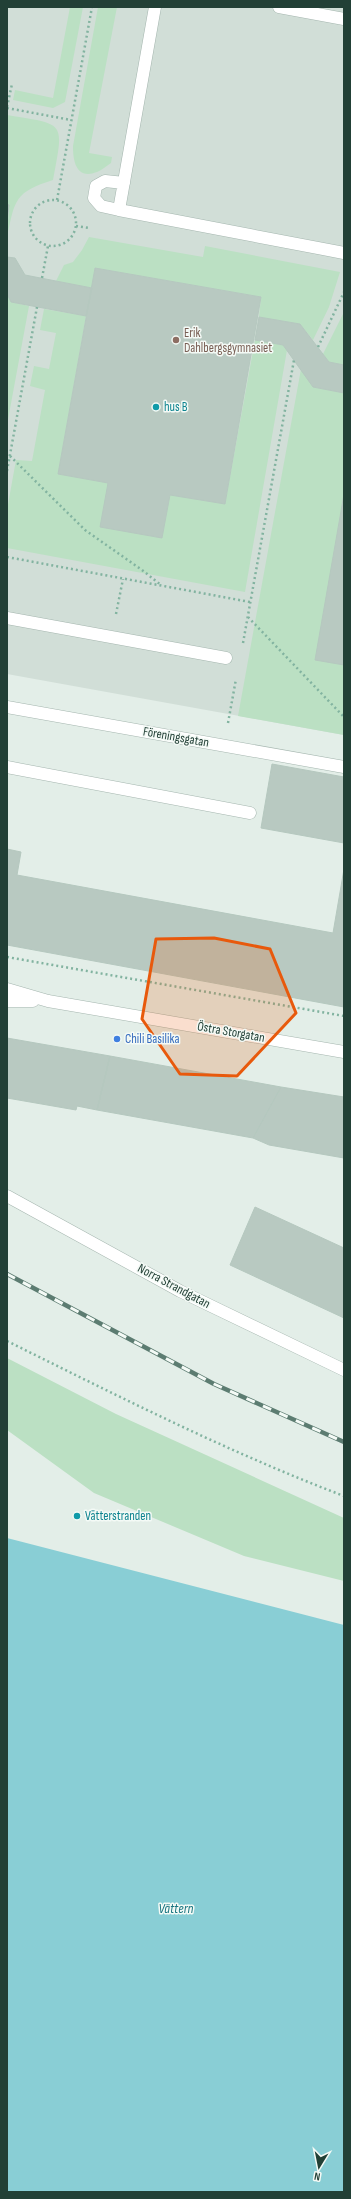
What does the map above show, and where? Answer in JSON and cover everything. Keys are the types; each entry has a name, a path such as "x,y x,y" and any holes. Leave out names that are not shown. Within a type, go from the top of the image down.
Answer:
{"street":[{"path":"119,210 155,7"},
{"path":"280,7 344,19"},
{"path":"124,183 105,181 96,186 94,198 101,206 119,210 344,253"},
{"path":"7,618 226,658"},
{"name":"Föreningsgatan","path":"7,707 344,767"},
{"path":"7,767 250,813"},
{"name":"Östra Storgatan","path":"7,989 48,1001 344,1052"},
{"name":"Östra Storgatan","path":"7,1000 48,1001"},
{"name":"Norra Strandgatan","path":"7,1196 180,1291 344,1370"}],"path":[{"path":"57,200 92,7"},
{"path":"12,84 7,108 72,120"},
{"path":"57,200 62,201 73,211 76,226 70,239 64,244 48,246 34,238 29,223 35,207 40,202 57,200"},
{"path":"42,278 48,246"},
{"path":"318,347 344,292"},
{"path":"7,472 37,307"},
{"path":"242,646 294,360"},
{"path":"10,456 85,530 162,586"},
{"path":"7,557 250,602"},
{"path":"111,638 123,579"},
{"path":"248,616 344,717"},
{"path":"225,746 237,676"},
{"path":"7,957 344,1016"},
{"path":"7,1341 118,1396 277,1471 344,1496"}],"highlighted area":[{"path":"214,938 270,949 296,1013 237,1076 180,1074 142,1019 156,939"}],"shaded area":[{"name":"Erik Dahlbergsgymnasiet","path":"7,7 344,7 344,735 7,674"}],"green space":[{"path":"70,7 83,7 65,102 53,108 13,100 15,90 53,98"},
{"path":"98,7 117,7 89,153 112,157 111,163 99,171 90,174 84,173 77,168 73,146"},
{"path":"7,115 50,124 56,129 59,136 59,146 53,180 40,184 31,189 24,193 19,199 12,214 7,237 9,205 7,204"},
{"path":"89,237 203,257 205,246 340,272 329,307 313,340 300,324 259,317 261,297 95,268 92,288 56,281 64,265 73,262"},
{"path":"7,294 11,302 29,306 7,425"},
{"path":"44,309 86,316 58,474 108,483 101,527 162,538 170,495 225,504 255,340 283,345 287,350 245,592 7,548 7,510 16,460 32,461 45,390 30,386 34,366 49,369 56,333 40,330"},
{"path":"344,312 344,365 329,362 323,354"},
{"path":"301,369 313,387 344,393 344,735 238,716"},
{"path":"7,1358 116,1414 344,1518 344,1581 244,1556 94,1493 7,1430"}],"water":[{"name":"Vättern","path":"7,1538 344,1625 344,2192 7,2192"}],"building":[{"path":"7,204 9,205 7,221"},
{"path":"7,257 15,258 25,275 92,288 86,316 11,302 7,294"},
{"name":"hus B","path":"95,268 261,297 225,504 170,495 162,538 100,527 108,483 58,474"},
{"path":"259,317 300,324 329,362 344,365 344,393 313,387 283,345 255,340"},
{"path":"344,494 344,665 315,660"},
{"path":"272,764 344,777 344,843 261,828"},
{"path":"7,849 21,852 17,875 333,933 344,869 344,1007 7,945"},
{"path":"7,1038 110,1056 97,1110 77,1106 76,1110 7,1098"},
{"path":"110,1056 281,1087 253,1138 97,1110"},
{"path":"281,1087 344,1097 344,1158 269,1145 253,1138"},
{"path":"255,1207 344,1248 344,1318 230,1265"}],"railway":[{"path":"7,1274 214,1384 344,1442"}],"place":[{"name":"Erik Dahlbergsgymnasiet","path":"176,340"},
{"name":"hus B","path":"156,407"},
{"name":"Chili Basilika","path":"117,1039"},
{"name":"Vätterstranden","path":"77,1516"}]}
